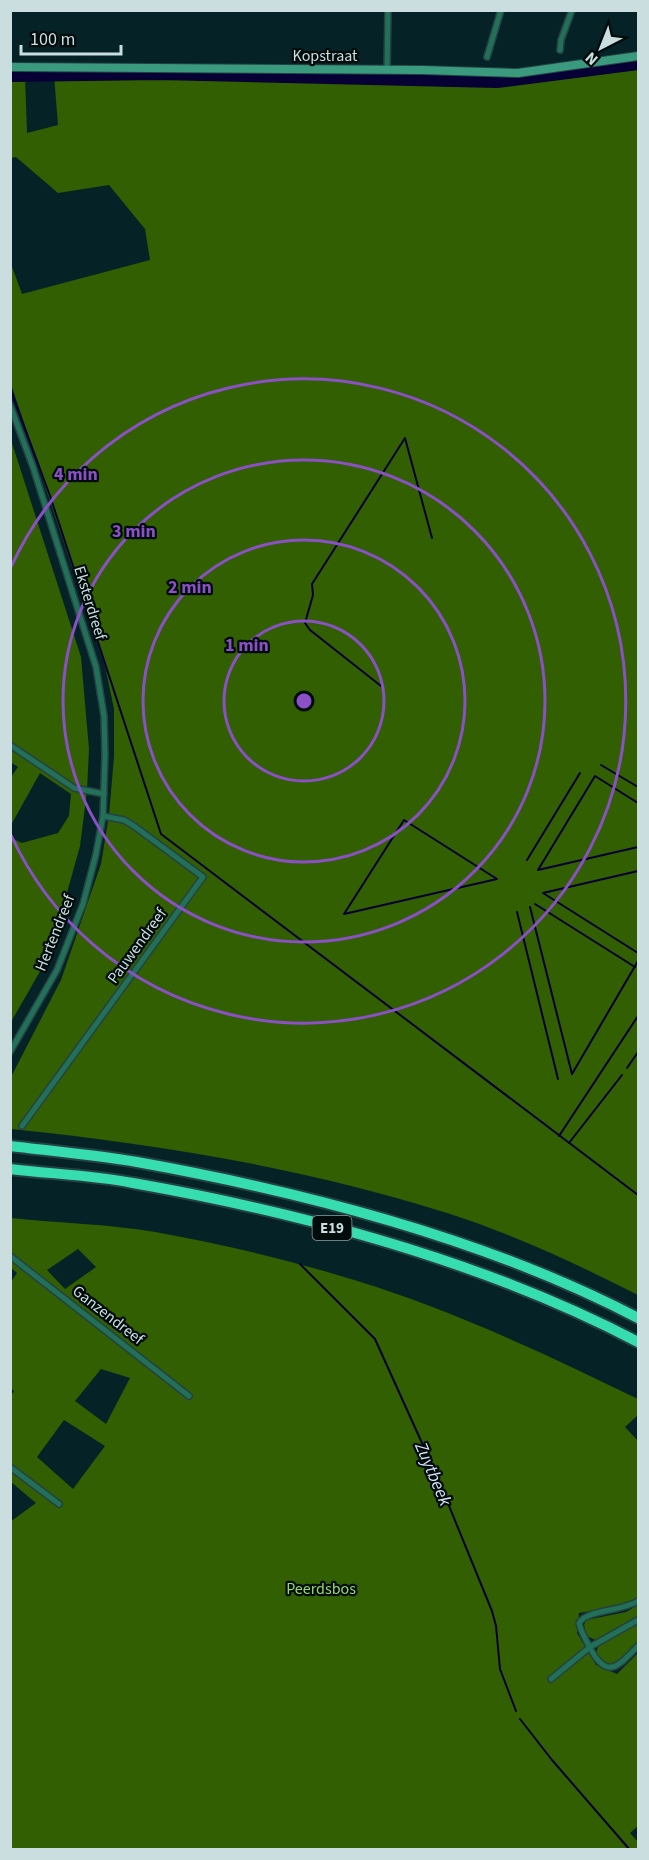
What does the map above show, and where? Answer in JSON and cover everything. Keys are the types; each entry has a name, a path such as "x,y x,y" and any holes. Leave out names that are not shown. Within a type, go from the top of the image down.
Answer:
{"highway":[{"name":"E19","path":"10,1146 135,1162 252,1186 348,1210 452,1240 536,1272 639,1318"},
{"name":"E19","path":"10,1169 131,1182 249,1207 344,1231 443,1260 529,1292 606,1325 639,1342"}],"main road":[{"name":"Kopstraat","path":"10,67 518,73 639,56"}],"street":[{"path":"387,70 388,10"},
{"path":"487,57 501,10"},
{"path":"560,50 561,40 572,10"},
{"name":"Eksterdreef","path":"10,405 37,478 96,666 104,716 103,816"},
{"path":"10,745 74,788 104,794"},
{"name":"Hertendreef","path":"10,1052 57,970 83,904 103,816"},
{"name":"Pauwendreef","path":"22,1126 203,877 134,826 124,820 103,816"},
{"name":"Ganzendreef","path":"10,1256 189,1396"},
{"path":"10,1467 59,1504"},
{"path":"639,1601 629,1607 583,1617 579,1623 581,1632 598,1662 608,1668 618,1666 639,1646"},
{"path":"551,1678 590,1647 639,1620"}],"green space":[{"path":"638,62 638,1295 520,1240 472,1221 394,1197 285,1171 176,1150 11,1129 11,1077 61,980 101,864 109,815 114,757 114,709 105,666 11,384 11,264 22,294 150,260 145,229 109,185 58,193 16,157 11,158 11,76 25,75 27,133 58,125 54,75 497,80"},
{"path":"10,437 81,657 89,749 87,791 80,846 50,954 11,1022 11,838 22,843 58,833 69,816 71,794 40,773 11,825 11,777 18,767 10,762"},
{"name":"Peerdsbos","path":"11,1218 119,1227 234,1248 352,1279 428,1305 531,1348 638,1399 638,1415 625,1427 638,1441 638,1600 626,1605 579,1613 577,1633 596,1665 617,1674 638,1653 638,1826 630,1833 638,1842 638,1849 11,1849 10,1522 36,1503 11,1482 10,1397 14,1391 10,1388 10,1283 17,1273 11,1268","holes":["78,1249 96,1267 65,1289 47,1270","101,1369 130,1378 106,1424 75,1401","64,1420 105,1446 73,1489 37,1457"]},
{"path":"638,1605 638,1616 595,1640 587,1636 584,1625 586,1620 626,1612"},
{"path":"638,1623 638,1643 621,1662 607,1666 596,1654 598,1646"}],"waterway":[{"path":"10,76 160,74 497,82 638,64"},
{"path":"10,388 50,496 161,834 638,1195"},
{"path":"381,686 310,630 305,623 313,595 312,584 405,438 432,538"},
{"path":"601,765 638,787"},
{"path":"527,860 580,773"},
{"path":"638,803 595,776 538,870 638,847"},
{"path":"404,820 497,879 344,914 404,820"},
{"path":"638,871 543,893 638,953"},
{"path":"535,904 635,967"},
{"path":"530,907 572,1074"},
{"path":"517,912 558,1079"},
{"path":"572,1074 638,961"},
{"path":"559,1136 638,1016"},
{"path":"627,1068 638,1052"},
{"path":"569,1143 622,1075"},
{"name":"Zuytbeek","path":"300,1264 375,1339 436,1474 492,1611 496,1626 500,1669 516,1711"},
{"name":"Zuytbeek","path":"520,1719 552,1760 630,1850"}]}
